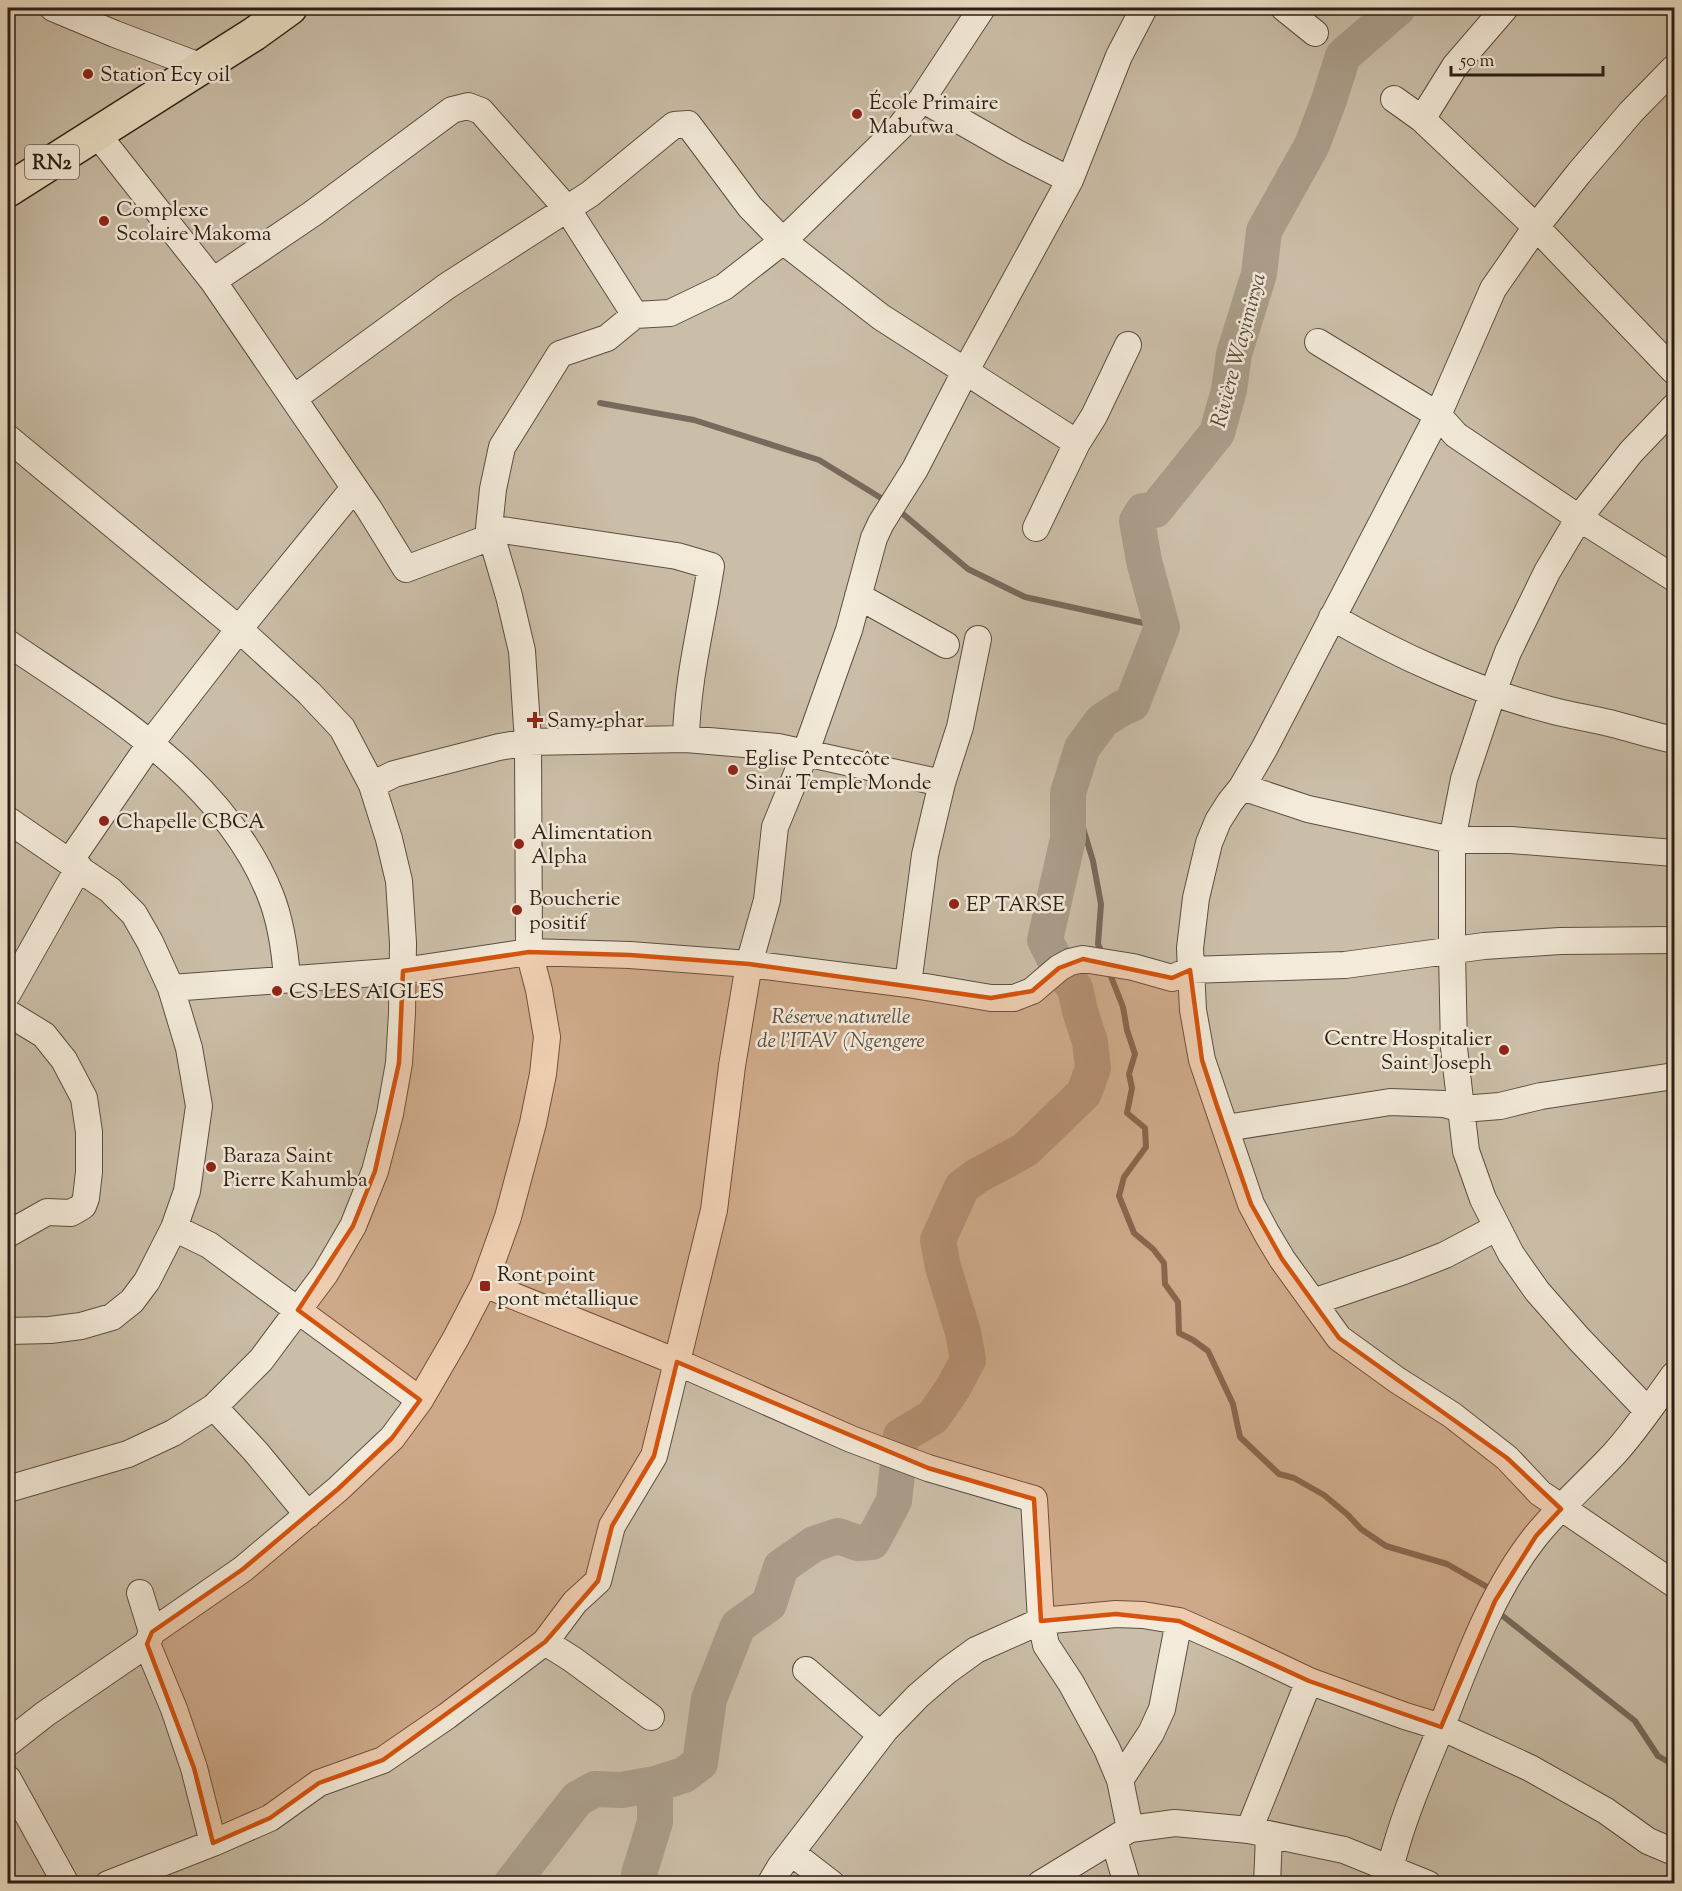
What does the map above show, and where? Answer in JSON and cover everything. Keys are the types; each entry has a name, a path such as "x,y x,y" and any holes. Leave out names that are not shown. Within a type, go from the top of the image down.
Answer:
{"highway":[{"name":"RN2","path":"8,190 254,34 290,8"}],"street":[{"path":"53,8 202,67"},
{"path":"8,1743 243,1569 308,1515 392,1438 420,1400 484,1284 511,1206 533,1123 543,1074 547,1037 539,990 529,952 528,742 522,651 490,532 493,489 502,447 560,354 608,338 635,315 670,313 724,287 783,241 900,127 922,99 982,8"},
{"path":"108,1884 270,1818 320,1783 383,1760 447,1716 545,1642 574,1602 598,1581 612,1526 654,1456 714,1210 732,1066 749,964 767,900 774,827 805,754 849,630 874,538 1070,180 1119,56 1144,8"},
{"path":"1284,8 1315,33"},
{"path":"1422,119 1455,66 1505,8"},
{"path":"1674,68 1579,173 1536,227 1493,290 1437,415 1295,690 1242,787 1218,821 1209,843 1197,898 1190,948 1193,1010 1202,1060 1251,1204 1282,1259 1339,1338 1396,1380 1452,1415 1507,1458 1540,1494 1674,1584"},
{"path":"922,99 1015,152 1070,180"},
{"path":"1394,99 1422,119 1536,227 1674,371"},
{"path":"213,281 312,214 452,110 468,106 481,111 568,210 635,315"},
{"path":"294,398 447,286 568,210 674,125 688,124 750,207 783,241 881,317 1077,443"},
{"path":"97,134 213,281 369,509 406,569 490,532 677,556 711,566 687,707 686,740"},
{"path":"1317,342 1437,415 1456,435 1579,518 1674,578"},
{"path":"1036,528 1128,345"},
{"path":"1648,1411 1537,1291 1511,1254 1496,1228 1466,1151 1454,1048 1452,840 1464,778 1493,692 1508,652 1547,572 1579,518 1631,452 1674,407"},
{"path":"8,438 239,629 309,693 342,728 372,785 389,839 399,881 403,943 399,1063 390,1114 375,1171 353,1226 325,1274 261,1360 214,1407 173,1433 128,1454 8,1489"},
{"path":"8,993 74,864 150,744 239,629 354,488"},
{"path":"858,596 946,645"},
{"path":"1332,616 1382,645 1418,662 1493,692 1549,710 1674,740"},
{"path":"908,984 925,855 942,783 960,727 978,639"},
{"path":"8,643 92,700 150,744 189,777 222,815 251,853 271,895 284,944 287,979"},
{"path":"372,785 394,774 528,742 686,740 778,747 942,783"},
{"path":"1242,787 1308,808 1452,840 1511,840 1674,853"},
{"path":"8,820 110,890 134,914 171,988 189,1048 199,1106 187,1191 174,1228 147,1281 132,1301 112,1317 81,1326 50,1330 8,1331"},
{"path":"171,988 403,971 529,952 630,955 749,964 908,984 992,998 1014,998 1032,991 1059,968 1083,959 1133,967 1172,978 1190,970 1346,965 1484,946 1560,941 1674,940"},
{"path":"8,1013 44,1035 64,1060 84,1098 89,1132 89,1172 83,1206 71,1213 47,1212 8,1234"},
{"path":"1226,1128 1390,1102 1444,1104 1462,1109 1500,1106 1541,1096 1674,1076"},
{"path":"174,1228 209,1245 420,1400"},
{"path":"1313,1302 1445,1255 1496,1228"},
{"path":"484,1284 677,1362 851,1439 928,1468 1034,1499 1041,1621 1046,1645 1071,1683 1107,1749 1120,1780 1127,1884"},
{"path":"1390,1869 1398,1834 1411,1798 1476,1637 1495,1601 1536,1536 1615,1453 1674,1375"},
{"path":"214,1407 261,1458 308,1515"},
{"path":"140,1593 150,1638 194,1768 213,1843"},
{"path":"770,1884 780,1867 881,1735 918,1696 947,1671 995,1641 1041,1621 1116,1614 1143,1615 1179,1621 1309,1681 1441,1727 1530,1768 1606,1811 1648,1841 1674,1852"},
{"path":"1120,1780 1151,1733 1162,1709 1179,1621"},
{"path":"545,1642 651,1717"},
{"path":"806,1670 881,1735"},
{"path":"1267,1884 1259,1833 1309,1681"},
{"path":"8,1779 66,1884"},
{"path":"1040,1884 1122,1835 1175,1824 1287,1837 1344,1850 1420,1882"},
{"path":"792,1853 832,1884"}],"highlighted area":[{"path":"529,952 630,955 749,964 991,998 1032,991 1059,968 1083,959 1172,978 1190,970 1202,1060 1251,1204 1282,1259 1339,1338 1507,1458 1561,1509 1536,1536 1495,1601 1441,1727 1309,1681 1179,1621 1116,1614 1041,1621 1034,1499 928,1468 677,1362 654,1456 612,1526 598,1581 545,1642 383,1760 319,1783 270,1818 213,1843 194,1768 147,1644 152,1632 243,1569 338,1489 392,1438 420,1400 298,1310 353,1226 375,1171 399,1063 403,971"}],"green space":[{"name":"Réserve naturelle de l'ITAV (Ngengere","path":"8,8 1674,8 1674,1883 8,1884"}],"waterway":[{"name":"Rivière Wayimirya","path":"511,1884 577,1799 595,1789 622,1790 655,1784 684,1775 700,1763 709,1699 738,1626 769,1604 781,1567 814,1544 838,1536 858,1543 872,1542 894,1501 901,1436 933,1417 953,1388 968,1360 963,1332 943,1267 938,1240 962,1187 977,1176 1025,1150 1084,1093 1093,1068 1090,1042 1075,988 1059,968 1045,940 1068,839 1068,793 1082,748 1102,721 1132,704 1162,627 1144,561 1137,521 1143,511 1155,510 1217,433 1229,390 1234,354 1259,274 1264,231 1312,145 1343,56 1398,8"},
{"path":"600,403 694,420 819,460 886,501"},
{"path":"897,509 968,569 1025,597 1162,627"},
{"path":"1073,776 1081,791 1080,818 1093,861 1101,904 1098,944 1103,956"},
{"path":"1108,969 1123,1007 1127,1030 1135,1054 1129,1074 1132,1088 1127,1113 1145,1128 1146,1147 1124,1177 1119,1196 1134,1233 1153,1249 1164,1263 1165,1284 1178,1302 1179,1333 1208,1351 1233,1404 1240,1437 1279,1474 1294,1478 1324,1495 1361,1529 1386,1546 1447,1564 1489,1588"},
{"path":"1499,1613 1635,1721 1658,1756 1674,1765"},
{"path":"639,1884 639,1874 655,1822 655,1784"}],"place":[{"name":"Station Ecy oil","path":"88,74"},
{"name":"École Primaire Mabutwa","path":"857,114"},
{"name":"Complexe Scolaire Makoma","path":"104,221"},
{"name":"Samy-phar","path":"535,720"},
{"name":"Eglise Pentecôte Sinaï Temple Monde","path":"733,770"},
{"name":"Chapelle CBCA","path":"104,821"},
{"name":"Alimentation Alpha","path":"519,844"},
{"name":"EP TARSE","path":"954,904"},
{"name":"Boucherie positif","path":"517,910"},
{"name":"CS LES AIGLES","path":"277,991"},
{"name":"Centre Hospitalier Saint Joseph","path":"1504,1050"},
{"name":"Baraza Saint Pierre Kahumba","path":"211,1167"},
{"name":"Ront point pont métallique","path":"485,1286"}]}
